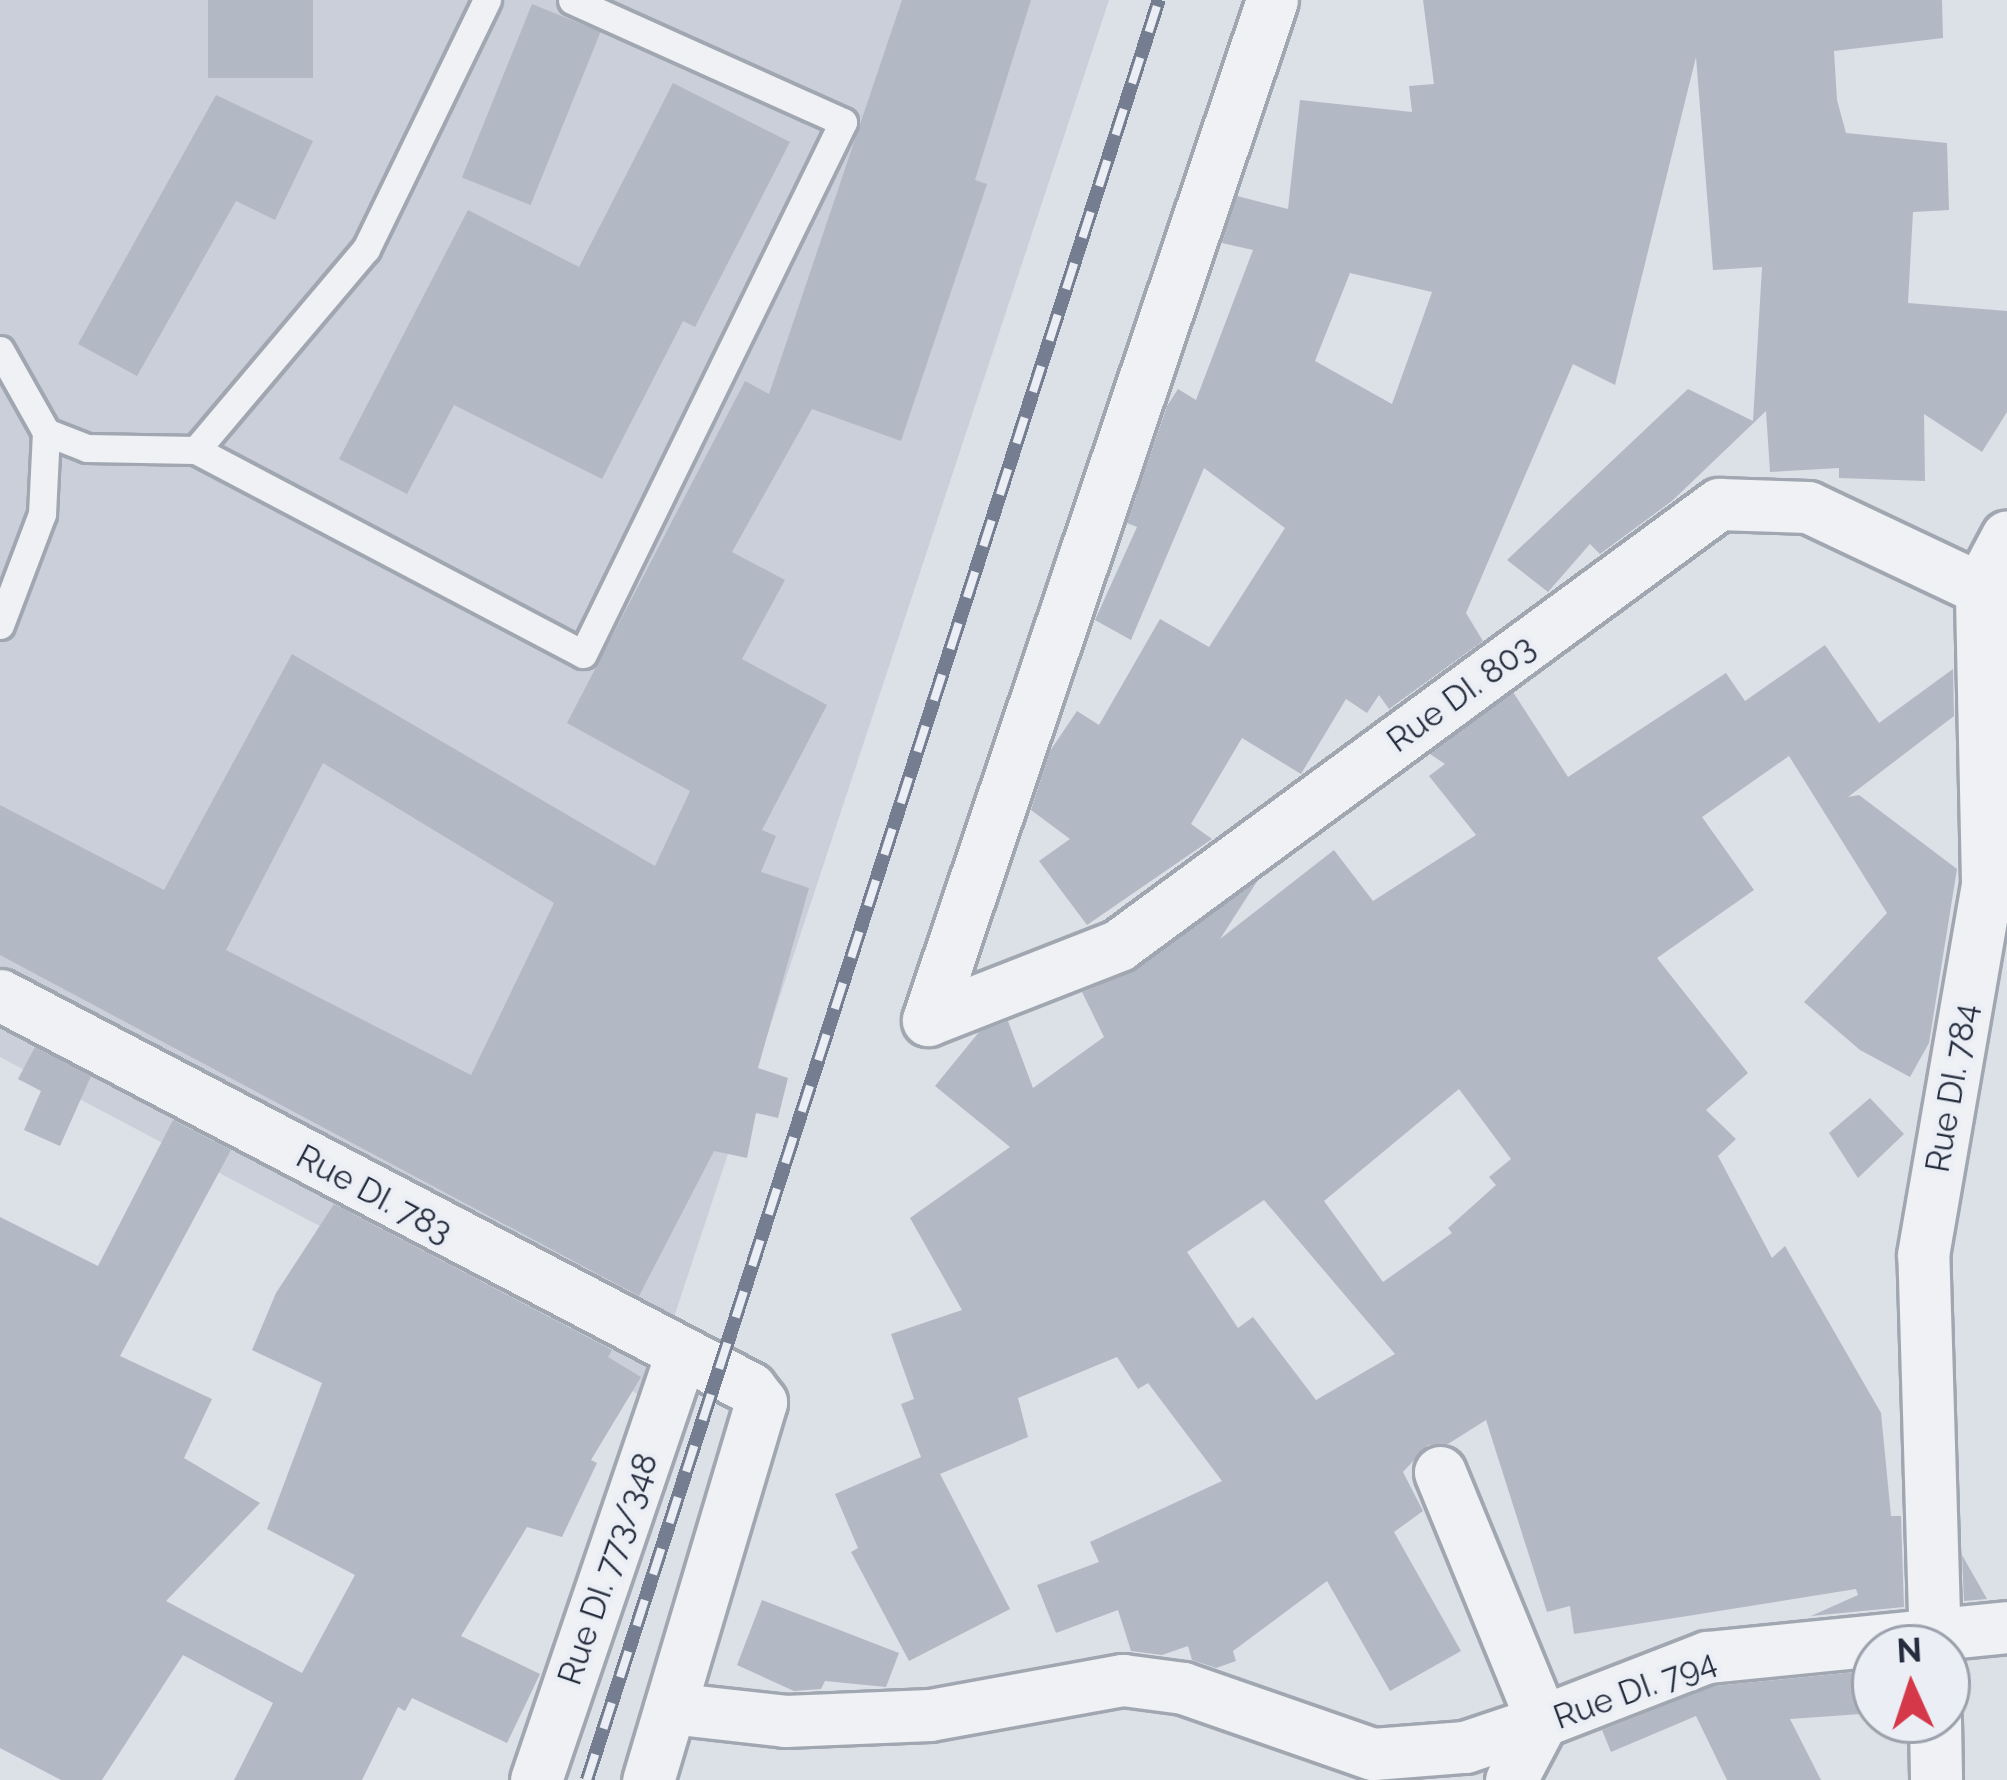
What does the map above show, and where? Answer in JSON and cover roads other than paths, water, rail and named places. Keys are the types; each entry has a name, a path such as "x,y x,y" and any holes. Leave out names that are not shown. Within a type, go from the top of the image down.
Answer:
{"street":[{"name":"Rue DI. 803","path":"1273,0 928,1020 1119,945 1720,504 1808,507 1994,593"},
{"name":"Rue DI. 784","path":"1934,1624 1923,1255 1987,883 1994,593 2007,536"},
{"name":"Rue DI. 783","path":"0,995 680,1357 750,1388 761,1402 755,1441 670,1708"},
{"name":"Rue DI. 773/348","path":"536,1780 680,1357"},
{"path":"648,1780 670,1708 785,1721 930,1715 1123,1680 1183,1688 1373,1754 1465,1748 1542,1721 1440,1472"},
{"name":"Rue DI. 794","path":"1971,1634 2007,1627"},
{"name":"Rue DI. 794","path":"1511,1780 1542,1721 1708,1658 1851,1647"},
{"path":"1935,1744 1936,1780"}],"lane":[{"path":"196,450 366,249 487,0"},
{"path":"46,432 87,448 196,450 583,654 843,122 572,0"},
{"path":"0,350 46,432 42,514 0,625"}],"railway":[{"path":"587,1780 1159,0"}]}
